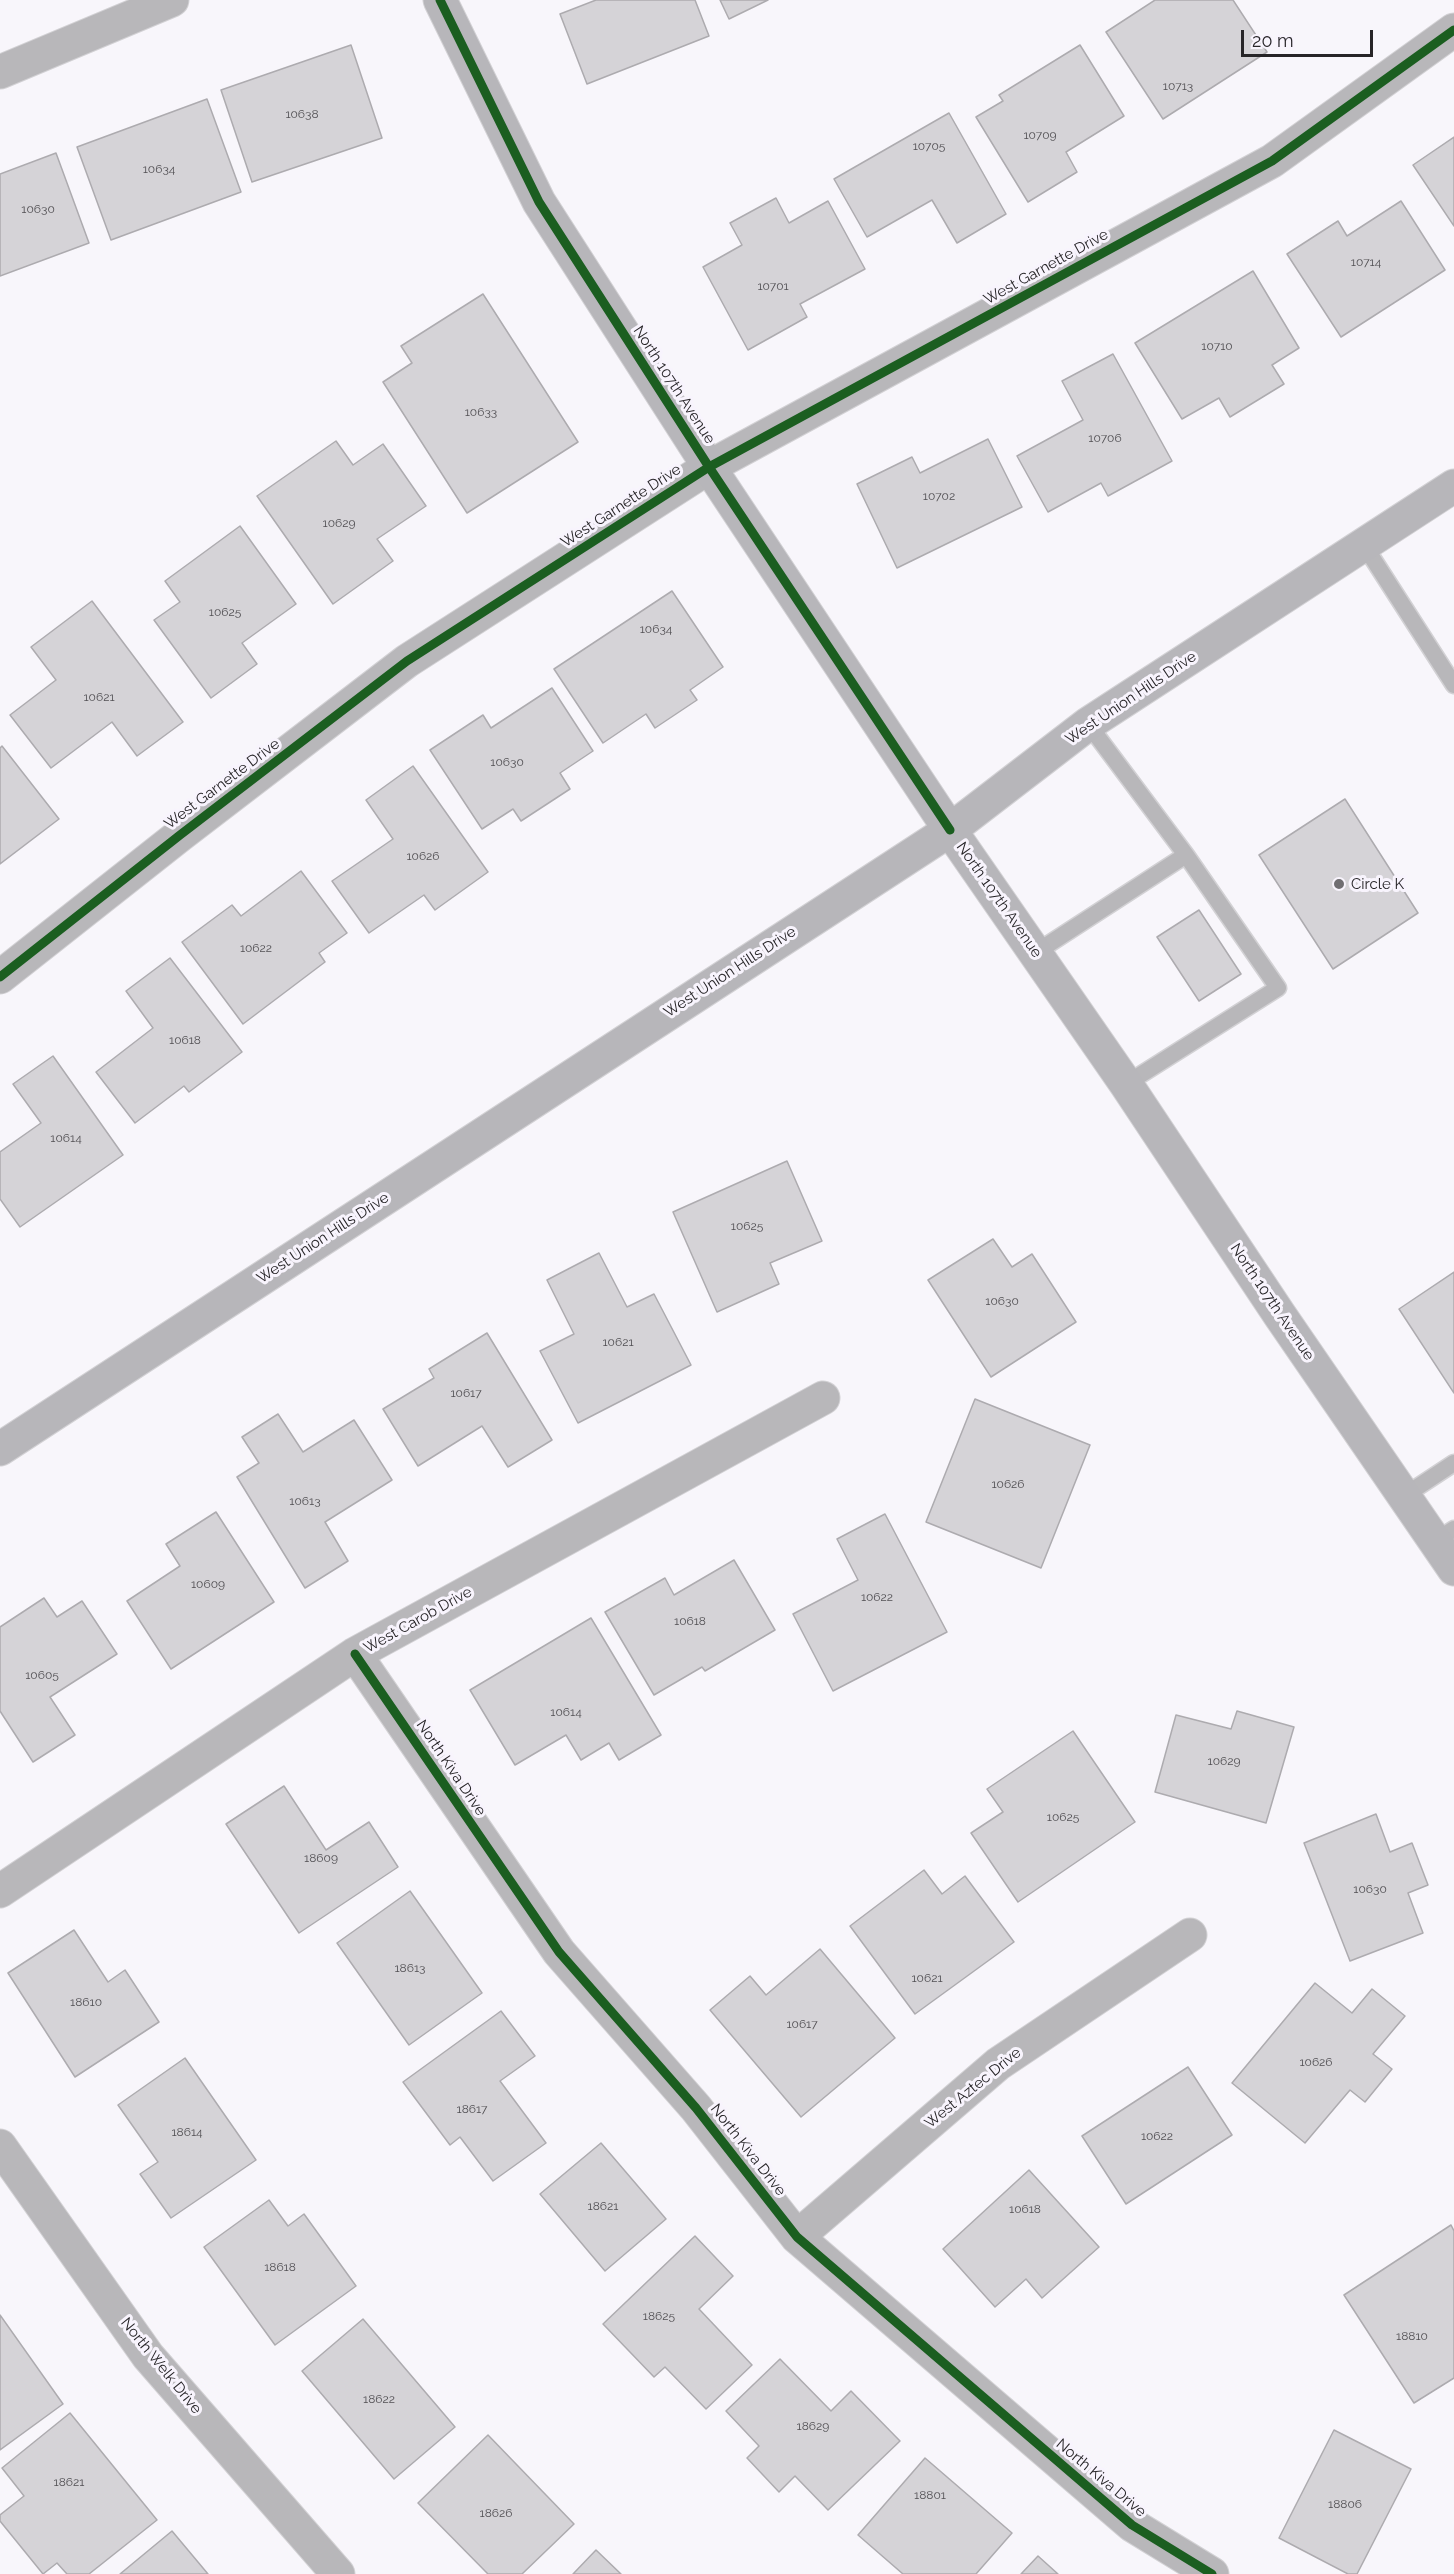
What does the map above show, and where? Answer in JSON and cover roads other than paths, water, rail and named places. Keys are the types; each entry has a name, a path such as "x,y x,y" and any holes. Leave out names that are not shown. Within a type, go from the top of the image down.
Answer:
{"main road":[{"name":"North 107th Avenue","path":"440,0 539,202 709,467 950,830 1126,1084 1279,1314 1404,1496 1444,1535 1454,1569"},
{"name":"West Union Hills Drive","path":"0,1449 950,830 1088,724 1454,486"}],"street":[{"path":"0,72 172,0"},
{"name":"West Garnette Drive","path":"0,977 407,661 709,467 1272,161 1454,30"},
{"name":"West Carob Drive","path":"0,1891 355,1654 823,1398"},
{"name":"North Kiva Drive","path":"355,1654 560,1952 696,2108 797,2237 1132,2525 1212,2574"},
{"name":"West Aztec Drive","path":"797,2237 998,2064 1190,1935"},
{"name":"North Welk Drive","path":"0,2146 148,2356 338,2574"}],"lane":[{"path":"1364,545 1454,685"},
{"path":"1088,724 1186,855 1278,988 1126,1084"},
{"path":"1035,953 1186,855"},
{"path":"1404,1496 1454,1463"}],"place":[{"name":"Circle K","path":"1339,884"}]}
